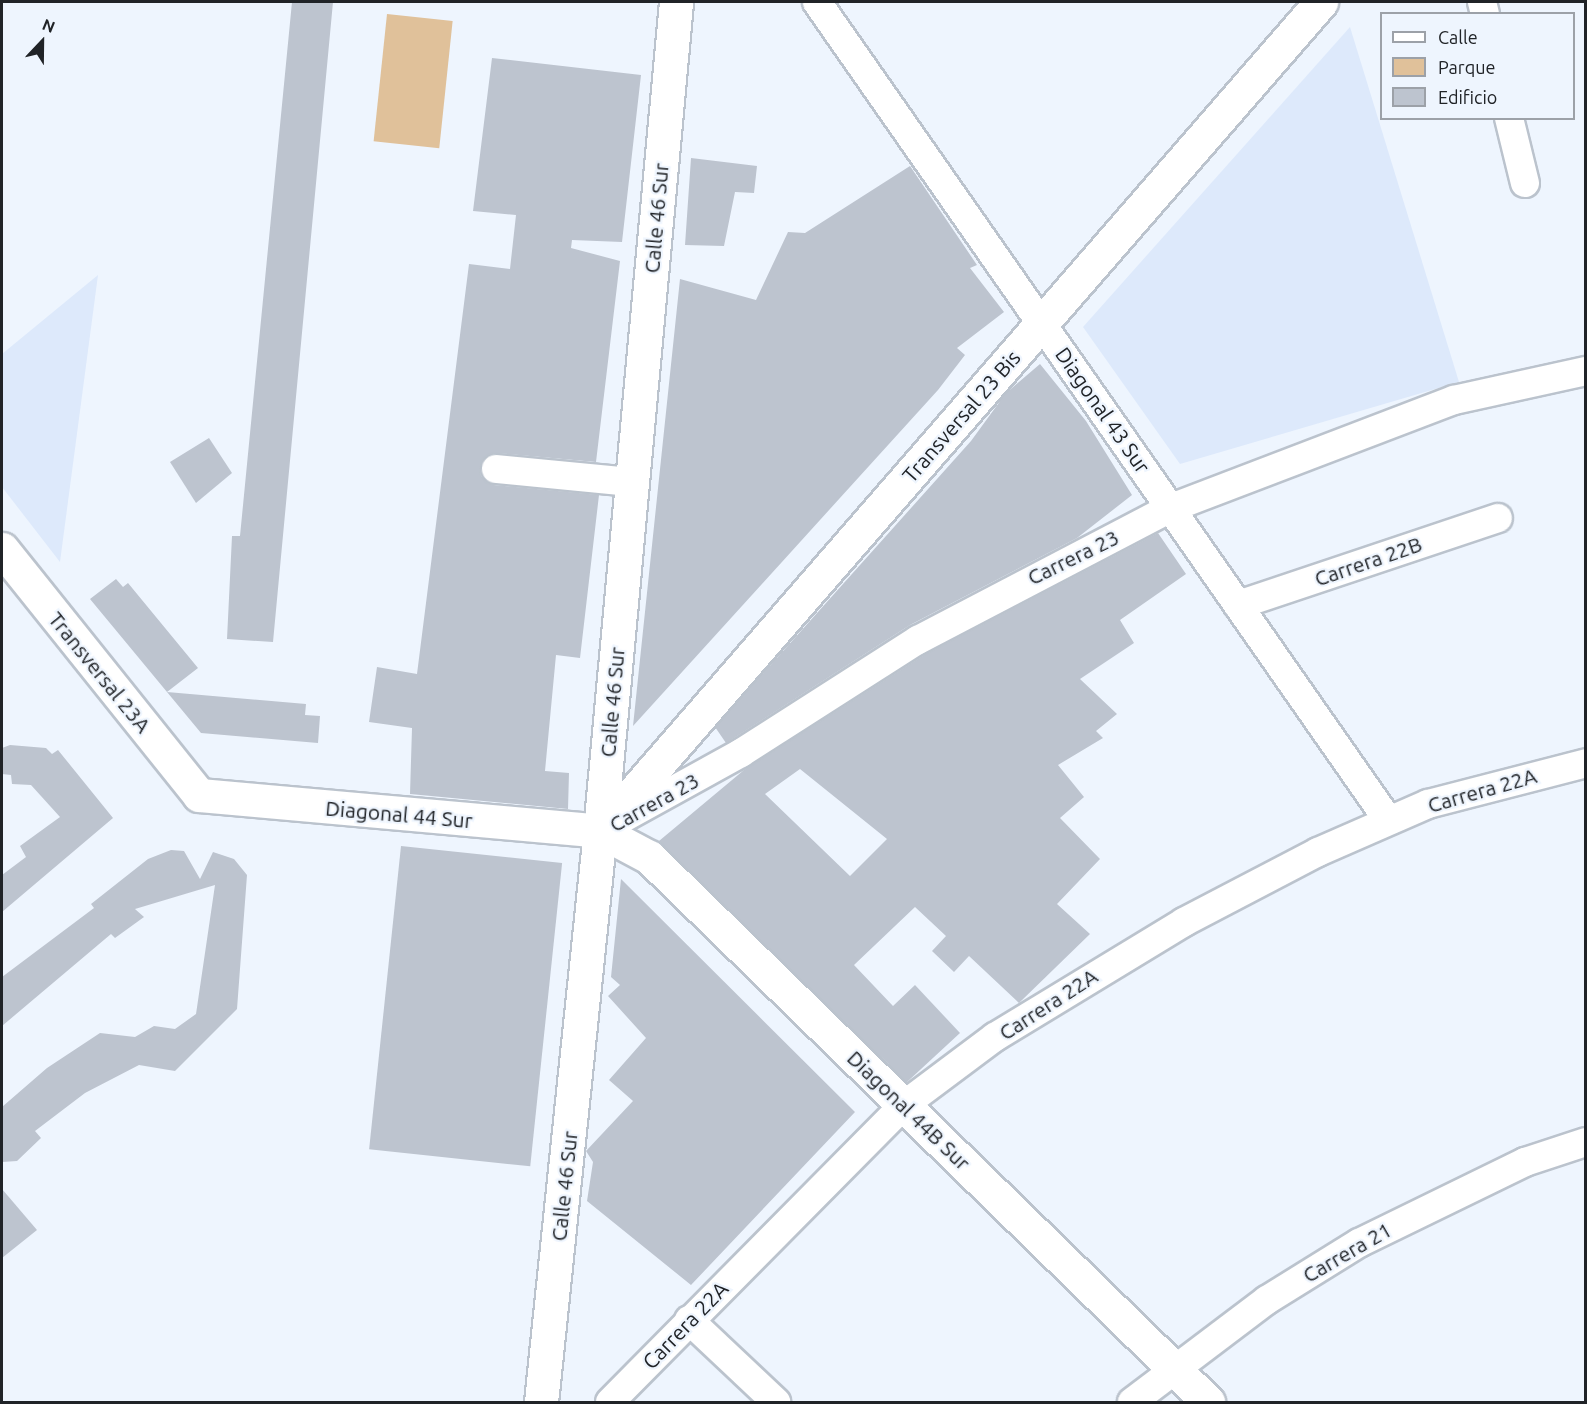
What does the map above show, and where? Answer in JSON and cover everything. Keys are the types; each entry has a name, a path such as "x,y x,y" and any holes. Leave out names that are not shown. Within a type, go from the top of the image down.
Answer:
{"street":[{"name":"Calle 46 Sur","path":"541,1402 600,831 676,2"},
{"name":"Diagonal 43 Sur","path":"817,2 1388,820"},
{"name":"Transversal 23 Bis","path":"600,831 1322,2"},
{"path":"1509,120 1524,183"},
{"name":"Carrera 23","path":"600,831 741,753 927,634 1171,508 1454,400 1586,371"},
{"path":"496,469 632,482"},
{"name":"Carrera 22B","path":"1238,605 1498,518"},
{"name":"Transversal 23A","path":"2,549 199,795"},
{"name":"Carrera 22A","path":"610,1402 904,1105 995,1037 1105,967 1247,887 1388,820 1484,787 1586,763"},
{"name":"Diagonal 44 Sur","path":"199,795 600,831"},
{"name":"Diagonal 44B Sur","path":"600,831 631,845 669,874 1208,1402"},
{"name":"Carrera 21","path":"1132,1402 1172,1368 1359,1243 1525,1162 1586,1142"},
{"path":"689,1320 776,1402"}],"shaded area":[{"path":"1350,27 1459,382 1180,464 1083,327"},
{"path":"98,275 60,562 2,487 2,354"}],"green space":[{"path":"387,14 453,21 439,148 374,141"}],"building":[{"path":"292,2 333,2 273,642 227,639 232,536 240,536"},
{"path":"492,58 641,75 622,242 572,240 571,248 620,261 596,462 497,453 480,467 481,476 494,485 599,495 580,658 556,655 545,771 569,773 568,809 410,794 412,728 369,722 377,667 417,674 469,264 510,269 516,215 473,211"},
{"path":"691,158 757,166 754,193 735,192 724,246 685,245"},
{"path":"910,166 977,265 970,268 1004,312 957,348 965,355 938,390 633,726 680,279 756,300 788,232 805,233"},
{"path":"1040,364 1086,421 1132,495 1077,538 910,625 726,743 715,727 971,441 1006,393"},
{"path":"209,438 232,473 196,503 170,462"},
{"path":"1158,533 1186,574 1120,620 1134,643 1080,679 1117,714 1096,731 1103,738 1058,765 1084,797 1060,818 1100,859 1057,904 1090,934 1019,1003 969,956 954,972 932,951 946,936 915,907 854,965 893,1006 915,985 960,1033 907,1082 659,841 744,770 926,654","holes":["800,769 887,839 850,876 765,794"]},
{"path":"116,579 123,587 128,583 198,668 167,692 90,599"},
{"path":"167,692 306,704 305,715 320,716 318,743 201,733"},
{"path":"10,745 46,748 52,754 58,750 113,818 2,912 2,875 26,857 20,846 60,817 31,785 12,784 11,775 2,774 2,748"},
{"path":"401,846 562,863 530,1166 369,1149"},
{"path":"171,850 184,851 200,879 213,852 234,859 247,875 237,1009 175,1071 139,1065 85,1093 35,1131 41,1138 17,1161 2,1162 2,1107 47,1068 100,1033 135,1037 154,1026 175,1029 196,1014 215,885 135,909 144,917 115,938 111,934 2,1026 2,977 94,908 91,904 148,859"},
{"path":"621,879 855,1112 691,1285 587,1201 593,1162 586,1151 633,1101 609,1080 646,1038 608,996 620,985 611,977"},
{"path":"2,1189 37,1230 2,1258"}]}
